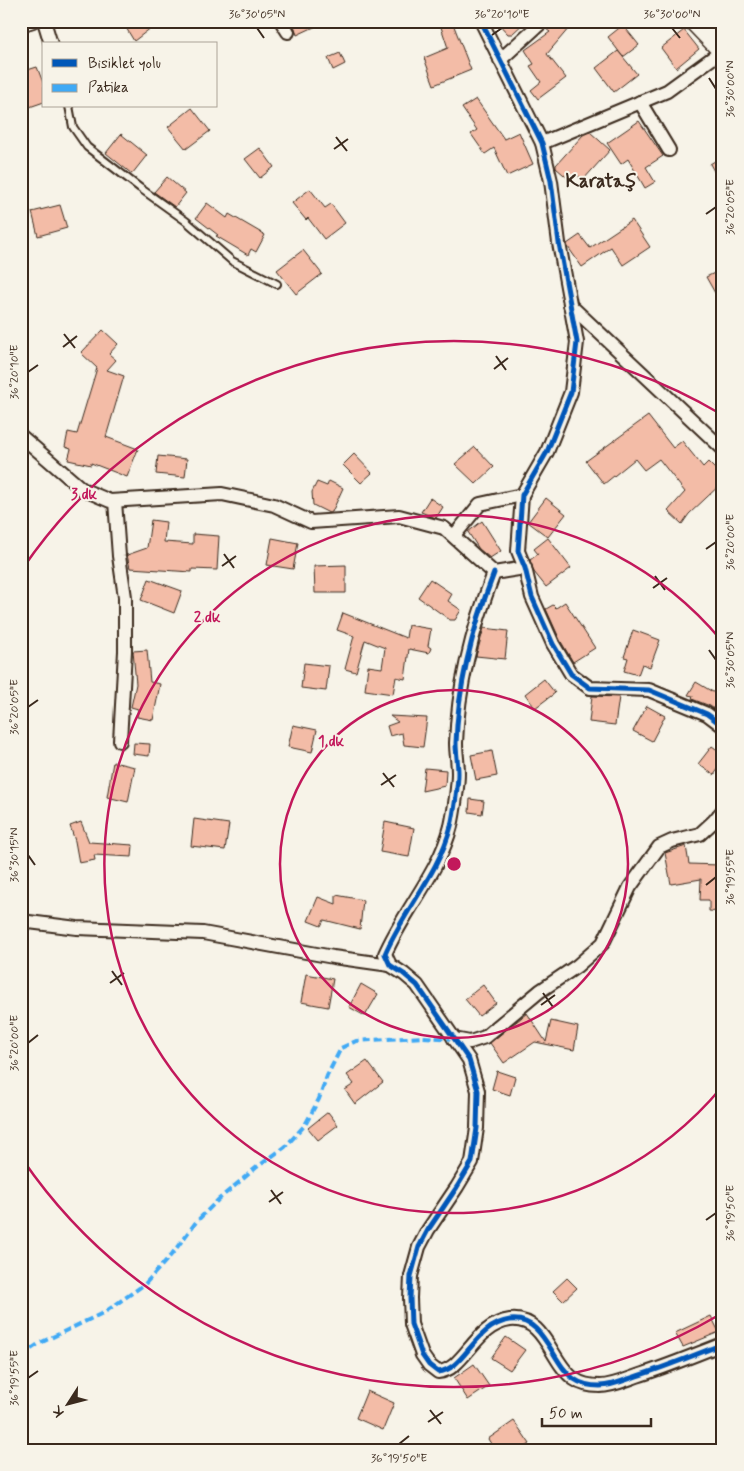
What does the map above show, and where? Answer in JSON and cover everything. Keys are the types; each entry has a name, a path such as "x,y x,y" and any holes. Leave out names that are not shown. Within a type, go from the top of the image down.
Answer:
{"street":[{"path":"21,25 33,21"},
{"path":"44,21 50,42"},
{"path":"280,21 288,32"},
{"path":"481,21 542,143 551,181 559,243 577,342 571,392 547,452 522,495 518,551 526,568 532,597 553,644 571,674 590,688 649,690 707,714 723,726"},
{"path":"500,60 543,21"},
{"path":"542,143 667,91 723,52 700,25"},
{"path":"640,102 669,150"},
{"path":"570,306 723,448"},
{"path":"21,436 82,489 110,501 222,494 274,505 311,522 399,516 444,528 494,573"},
{"path":"454,536 480,504 522,495"},
{"path":"115,501 119,556 125,597 125,651 120,741"},
{"path":"494,573 526,568"},
{"path":"390,965 385,954 391,940 426,883 451,826 458,774 456,743 463,677 481,607 494,573"},
{"path":"454,1039 470,1042 485,1037 540,991 577,966 603,943 630,887 659,847 672,841 700,834 723,810"},
{"path":"21,921 77,928 203,934 390,965 417,985 469,1060 478,1091 472,1162 452,1196 428,1230 419,1247 411,1276 411,1324 422,1355 429,1365 438,1372 444,1372 466,1353 481,1334 492,1326 511,1320 525,1322 536,1328 559,1362 574,1379 586,1384 601,1386 658,1369 723,1344"}],"lane":[{"path":"69,108 73,127 87,147 186,221 232,262 277,284"}],"building":[{"path":"132,21 160,21 134,41 125,26"},
{"path":"291,21 327,21 297,35"},
{"path":"439,21 452,21 471,70 434,85 424,58 448,48"},
{"path":"496,21 526,21 512,34 508,34"},
{"path":"551,21 575,21 547,54 566,78 538,99 531,90 541,82 530,66 534,64 525,50 550,32 546,29"},
{"path":"623,25 639,45 623,57 608,37"},
{"path":"684,30 699,49 676,68 661,48"},
{"path":"618,51 637,74 614,92 596,68"},
{"path":"340,53 345,64 333,70 328,58"},
{"path":"37,67 42,80 42,103 21,110 21,72"},
{"path":"476,99 504,139 519,132 533,164 507,176 494,148 485,154 471,134 477,130 462,108"},
{"path":"192,108 210,131 186,149 168,127"},
{"path":"639,121 663,156 646,167 655,182 645,188 628,159 621,164 607,143"},
{"path":"590,132 610,150 583,180 577,175 571,181 556,168 556,165 583,135"},
{"path":"121,134 147,155 132,174 106,153"},
{"path":"260,148 274,167 260,178 245,159"},
{"path":"723,156 723,187 710,164"},
{"path":"167,177 186,193 175,207 154,192"},
{"path":"310,189 325,208 331,204 345,223 324,239 308,218 306,220 292,203"},
{"path":"207,203 227,218 229,214 265,235 256,252 251,249 248,255 216,236 218,235 196,218"},
{"path":"60,205 67,228 38,236 32,212"},
{"path":"632,220 650,247 623,265 611,247 582,267 568,247 567,244 580,235 590,248"},
{"path":"303,250 322,274 296,294 277,270"},
{"path":"723,269 723,289 715,293 706,277"},
{"path":"103,330 118,344 109,354 116,360 107,370 124,376 106,437 138,449 127,477 91,463 91,465 68,460 71,449 65,447 68,432 77,434 97,368 81,353"},
{"path":"648,416 673,448 682,441 703,467 708,462 723,477 723,482 689,514 682,524 668,511 685,492 659,459 644,470 635,459 604,484 586,461"},
{"path":"475,447 494,467 476,484 455,464"},
{"path":"354,454 372,473 361,483 343,465"},
{"path":"158,456 187,459 185,477 156,474"},
{"path":"329,481 343,488 332,512 329,513 313,505 312,492 317,482 327,486"},
{"path":"430,498 443,507 436,518 421,512"},
{"path":"546,498 566,514 548,537 528,522"},
{"path":"151,520 166,522 164,542 193,544 193,534 219,536 217,570 192,569 192,572 130,568 127,555 147,548"},
{"path":"482,521 501,551 490,558 479,549 468,532"},
{"path":"272,538 298,543 293,569 267,565"},
{"path":"548,538 571,568 546,587 534,572 530,560 538,554 534,549"},
{"path":"346,565 346,593 315,593 314,566"},
{"path":"149,579 182,591 174,613 141,600"},
{"path":"430,579 452,594 448,601 461,610 455,620 450,620 418,597"},
{"path":"565,602 595,648 573,662 560,640 546,609 553,605 556,608"},
{"path":"343,613 406,638 408,625 431,629 428,646 431,648 429,653 409,649 405,679 396,677 393,694 365,690 368,666 382,668 385,648 365,640 356,672 345,669 354,636 337,630"},
{"path":"484,628 508,631 505,659 476,656"},
{"path":"633,630 660,640 650,667 642,664 638,675 624,671 628,658 624,657"},
{"path":"147,650 150,682 160,684 153,720 137,717 138,709 131,707 136,684 133,651"},
{"path":"304,663 329,666 326,691 301,688"},
{"path":"544,679 555,693 535,708 525,694"},
{"path":"696,682 723,698 723,716 710,706 692,699 693,696 688,695"},
{"path":"592,696 619,697 615,725 589,722"},
{"path":"647,706 665,716 652,741 633,731"},
{"path":"390,716 427,718 423,747 404,745 402,733 390,736 387,726 398,722"},
{"path":"293,725 317,730 312,752 288,747"},
{"path":"134,743 150,744 149,756 133,754"},
{"path":"712,746 723,754 723,762 714,775 698,764"},
{"path":"492,751 497,776 476,780 471,755"},
{"path":"113,762 135,767 128,802 107,797"},
{"path":"425,768 446,770 445,786 422,791"},
{"path":"470,799 484,801 482,814 469,812"},
{"path":"194,819 229,824 225,850 191,846"},
{"path":"81,822 89,842 133,845 132,857 94,855 95,860 79,863 70,826"},
{"path":"385,822 414,828 409,857 380,852"},
{"path":"686,846 689,864 719,865 719,880 723,880 723,912 709,911 709,900 700,900 701,879 671,884 665,853"},
{"path":"336,895 363,900 360,929 324,920 321,926 308,921 318,897 336,904"},
{"path":"306,974 333,979 328,1007 301,1002"},
{"path":"361,984 378,994 365,1016 349,1007"},
{"path":"483,985 496,1003 479,1016 465,999"},
{"path":"527,1013 546,1042 551,1021 578,1027 574,1050 535,1042 504,1063 490,1043"},
{"path":"367,1061 383,1082 355,1104 345,1090 354,1084 347,1075"},
{"path":"497,1071 515,1077 510,1095 492,1089"},
{"path":"328,1112 338,1125 318,1140 308,1128"},
{"path":"567,1278 577,1288 563,1301 553,1291"},
{"path":"711,1316 719,1332 683,1347 675,1333"},
{"path":"506,1337 525,1350 510,1370 491,1358"},
{"path":"474,1364 489,1386 468,1400 454,1378"},
{"path":"367,1391 394,1403 383,1430 356,1418"},
{"path":"514,1421 530,1444 521,1450 495,1450 488,1439"}],"marked path":[{"path":"21,1356 40,1343 105,1312 145,1284 172,1254 196,1222 219,1199 257,1167 285,1147 305,1125 319,1099 327,1076 341,1048 356,1041 422,1037 454,1039"}],"cycle path":[{"path":"481,21 542,143 551,181 559,243 577,342 571,392 547,452 522,495 518,551 525,568 532,597 553,644 571,674 590,688 649,690 707,714 723,726"},
{"path":"494,573 479,614 463,678 457,721 457,785 451,826 430,876 385,954 390,965 417,985 469,1060 478,1091 477,1128 472,1162 419,1247 411,1276 411,1324 422,1355 429,1365 438,1372 456,1364 487,1330 510,1320 522,1321 532,1325 540,1333 566,1372 574,1379 597,1386 618,1382 723,1344"}],"district":[{"name":"Karataş","path":"601,180"}]}
